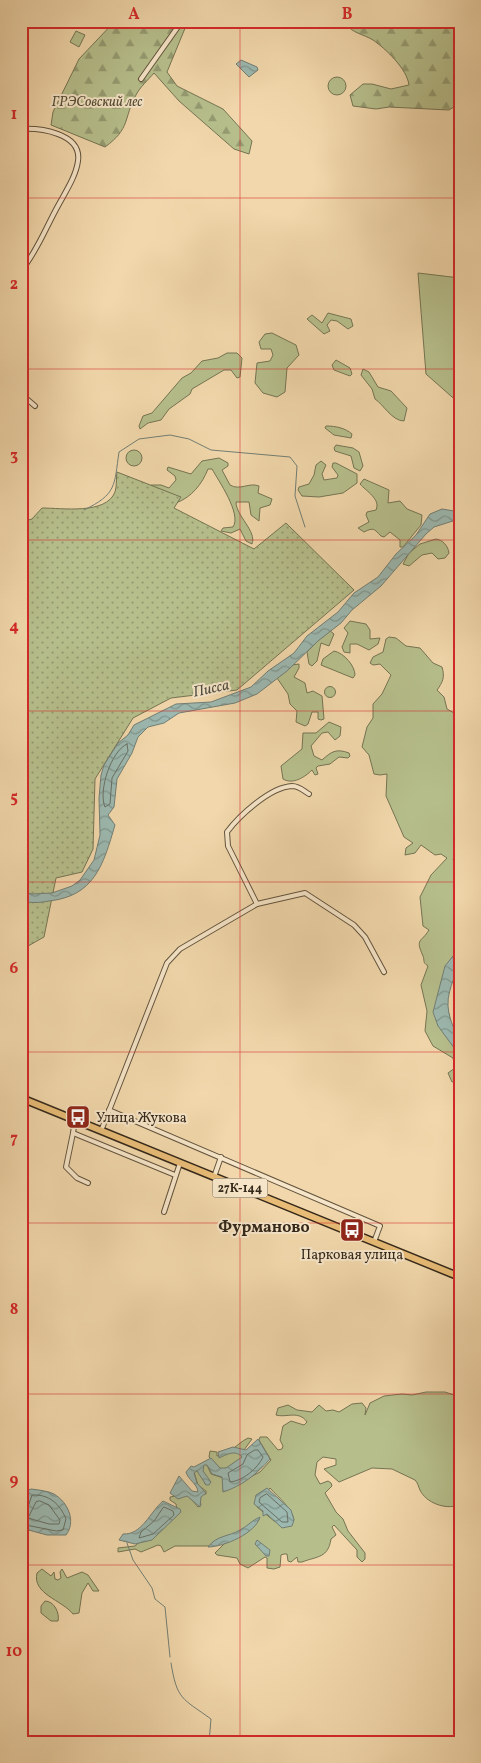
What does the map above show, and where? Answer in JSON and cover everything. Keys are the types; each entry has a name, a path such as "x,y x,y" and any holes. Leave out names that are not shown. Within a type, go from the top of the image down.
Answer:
{"main road":[{"name":"27К-144","path":"21,1098 460,1277"}],"street":[{"path":"142,79 182,21"},
{"path":"21,129 37,129 56,133 75,148 78,161 64,197 36,252 21,270"},
{"path":"21,394 35,406"},
{"path":"256,904 228,846 227,832 236,819 256,803 282,789 292,786 300,788 309,794"},
{"path":"101,1130 167,963 180,949 256,904 304,893 354,925 365,937 384,972"},
{"path":"109,1110 380,1226 374,1242"},
{"path":"75,1120 66,1167 77,1178 88,1183"},
{"path":"73,1133 175,1175"},
{"path":"214,1177 221,1157"},
{"path":"164,1212 180,1163"}],"green space":[{"name":"ГРЭСовский лес","path":"115,21 188,21 167,72 177,86 223,109 252,141 249,154 234,149 179,101 154,73 136,95 123,129 105,147 51,125 53,112 79,59"},
{"path":"337,21 460,21 460,103 449,110 389,107 376,109 353,106 350,95 363,84 372,84 391,89 409,85 400,66 384,49 373,40 351,29 346,24"},
{"path":"76,31 85,35 79,47 70,42"},
{"path":"337,77 343,80 346,86 343,92 337,95 331,92 328,86 331,80"},
{"path":"418,273 460,278 460,404 426,374"},
{"path":"328,313 351,319 353,326 348,329 337,321 331,320 327,325 330,331 324,334 307,319 312,315 322,323"},
{"path":"272,333 296,345 299,355 287,368 285,392 277,397 263,393 255,383 257,363 270,361 273,355 271,349 261,349 259,342 265,334"},
{"path":"227,353 237,353 242,358 240,377 237,378 231,370 224,370 192,389 190,394 169,409 161,420 148,423 140,429 139,426 143,416 152,413 182,378 191,373 202,361 218,358"},
{"path":"336,360 350,368 352,374 350,376 334,370 332,365"},
{"path":"363,369 369,372 378,387 391,391 407,408 404,421 392,415 375,399 372,389 361,375"},
{"path":"326,426 346,430 352,434 351,438 334,435 325,428"},
{"path":"336,445 353,448 359,452 363,466 360,471 354,468 351,456 335,451"},
{"path":"131,450 137,450 142,455 140,464 131,466 126,461 126,455"},
{"path":"219,458 228,463 228,466 222,470 230,485 234,487 259,486 258,493 272,499 270,505 260,508 259,521 251,515 249,502 236,502 239,513 252,534 252,544 246,541 240,529 231,533 221,531 223,528 233,527 235,521 234,514 228,497 212,469 208,469 203,480 192,494 176,503 151,489 151,485 161,485 169,488 176,480 175,476 167,470 168,467 191,474 202,461"},
{"path":"321,461 326,465 322,474 324,480 337,478 338,475 332,467 333,463 336,463 357,474 357,483 343,493 319,497 302,496 298,490 299,487 309,484 314,475 316,465"},
{"path":"117,472 181,497 174,508 254,549 286,523 354,590 237,690 171,698 133,718 95,779 93,849 82,872 56,878 44,937 21,950 21,522 32,519 42,508 83,509 103,504 115,492"},
{"path":"364,479 389,490 388,503 400,501 407,509 422,515 421,525 403,547 400,547 400,540 390,532 384,537 374,530 364,532 358,528 369,522 366,515 367,512 376,510 377,506 375,499 360,484"},
{"path":"436,539 443,542 448,548 449,553 445,558 438,559 432,553 422,555 409,566 403,564 409,553 420,544"},
{"path":"350,621 366,624 370,630 370,639 380,638 378,644 369,650 357,644 350,644 350,653 344,652 342,647 348,633 344,628"},
{"path":"329,630 334,634 329,646 321,643 317,661 312,666 309,664 307,652"},
{"path":"389,637 396,638 406,646 420,648 433,663 442,667 443,679 437,690 444,697 447,709 454,713 460,710 460,851 453,859 455,865 460,864 460,952 456,955 445,995 456,1049 460,1054 460,1079 452,1082 448,1073 455,1068 453,1058 433,1046 425,1031 427,1011 421,985 428,966 424,962 419,946 420,941 429,930 423,926 420,897 431,875 447,858 441,854 435,855 421,845 415,853 405,855 406,848 413,843 404,837 386,796 387,774 374,774 369,755 362,747 367,727 373,718 373,704 382,694 391,675 380,664 373,665 370,663 373,657 383,652 386,639"},
{"path":"334,651 342,654 351,664 355,671 353,678 321,665 323,659"},
{"path":"299,664 294,677 305,683 307,693 313,691 322,696 324,719 318,719 318,712 312,712 308,724 305,726 296,722 297,711 290,704 288,694 277,678 292,665"},
{"path":"330,686 336,692 330,698 324,692"},
{"path":"329,722 341,727 340,736 335,740 328,732 322,733 311,746 314,756 322,760 331,753 341,751 349,753 350,756 348,758 339,757 330,764 318,766 316,768 318,774 315,775 312,770 295,781 283,779 281,766 302,749 303,733 316,733"},
{"path":"426,1392 445,1392 454,1395 460,1392 460,1492 458,1505 448,1507 431,1502 423,1495 415,1480 392,1469 372,1468 339,1482 324,1469 336,1465 336,1459 323,1457 317,1462 315,1475 320,1484 328,1481 331,1483 332,1486 325,1493 336,1512 343,1519 348,1531 365,1553 365,1559 362,1562 357,1557 357,1550 334,1525 332,1527 336,1535 331,1539 325,1553 302,1562 298,1562 297,1557 291,1562 288,1561 287,1554 284,1554 281,1555 280,1567 274,1569 267,1568 267,1558 265,1557 248,1568 240,1564 237,1558 217,1555 215,1553 227,1541 241,1535 211,1546 175,1546 164,1552 161,1546 158,1545 141,1552 135,1549 118,1552 118,1548 135,1546 177,1510 176,1504 170,1500 170,1497 187,1494 198,1507 201,1505 199,1495 206,1494 206,1491 198,1485 194,1472 196,1470 202,1474 205,1484 209,1484 202,1470 204,1464 207,1465 211,1474 223,1478 223,1491 260,1472 271,1460 259,1440 260,1437 267,1437 278,1450 282,1449 283,1446 280,1440 283,1426 291,1421 304,1425 307,1422 304,1418 296,1415 276,1415 278,1408 288,1405 297,1410 312,1412 319,1405 326,1411 333,1410 339,1412 352,1404 362,1403 366,1408 365,1415 370,1403 384,1396 412,1395","holes":["270,1488 288,1507 294,1520 274,1521 257,1507"]},
{"path":"248,1438 252,1439 244,1450 242,1459 227,1468 221,1469 209,1457 210,1451 217,1452 217,1456 222,1455"},
{"path":"42,1569 51,1576 54,1572 55,1579 58,1580 61,1578 60,1572 62,1569 67,1578 82,1572 88,1575 99,1591 93,1591 88,1583 82,1593 79,1613 73,1614 43,1592 37,1580 37,1573"},
{"path":"45,1601 51,1603 56,1608 58,1621 51,1621 41,1613 41,1606"}],"water":[{"path":"241,60 257,67 258,70 249,77 236,64"},
{"path":"442,509 460,512 460,523 456,520 434,527 381,586 352,610 341,623 318,641 287,671 257,694 235,703 179,713 164,723 148,727 138,737 132,753 117,779 114,807 108,815 115,825 101,866 94,876 77,893 64,898 45,902 21,901 21,892 32,894 52,893 72,886 80,880 94,860 100,835 99,798 101,775 104,765 118,743 128,735 134,725 176,704 211,702 251,687 268,671 294,653 307,636 338,612 354,593 378,577 396,554 416,535 430,514"},
{"path":"460,953 458,966 449,992 448,1006 460,1049 460,1056 438,1026 433,1012 445,966 453,956"},
{"path":"258,1439 270,1459 260,1470 243,1483 223,1492 222,1477 212,1474 207,1465 204,1465 203,1471 211,1482 209,1485 206,1485 197,1471 194,1473 197,1483 206,1493 201,1497 200,1507 187,1496 178,1499 170,1493 179,1476 192,1491 198,1492 186,1472 191,1466 194,1467 211,1458 220,1468 226,1468 242,1457 233,1453 219,1458 218,1452 233,1447 246,1450"},
{"path":"267,1488 291,1510 294,1520 292,1526 282,1528 267,1514 263,1516 263,1511 254,1504 256,1495"},
{"path":"31,1489 52,1493 64,1502 71,1519 66,1535 47,1535 21,1528 21,1509 26,1498 26,1491"},
{"path":"163,1501 180,1509 181,1512 152,1540 135,1544 119,1540 123,1534 130,1533 141,1527"},
{"path":"260,1517 246,1534 222,1545 208,1547 215,1540 240,1530"},
{"path":"257,1540 270,1550 269,1556 266,1556 255,1544"}],"waterway":[{"path":"84,510 103,499 112,488 119,452 139,439 170,435 189,439 211,450 290,457 297,466 295,496 305,527"},
{"path":"127,1543 133,1560 152,1588 155,1599 165,1607 170,1657"},
{"path":"171,1663 173,1675 182,1697 211,1719 209,1742"}],"place":[{"name":"Улица Жукова","path":"78,1117"},
{"name":"Парковая улица","path":"352,1230"}],"district":[{"name":"Фурманово","path":"264,1226"}],"water label":[{"name":"Писса","path":"211,688"}]}
